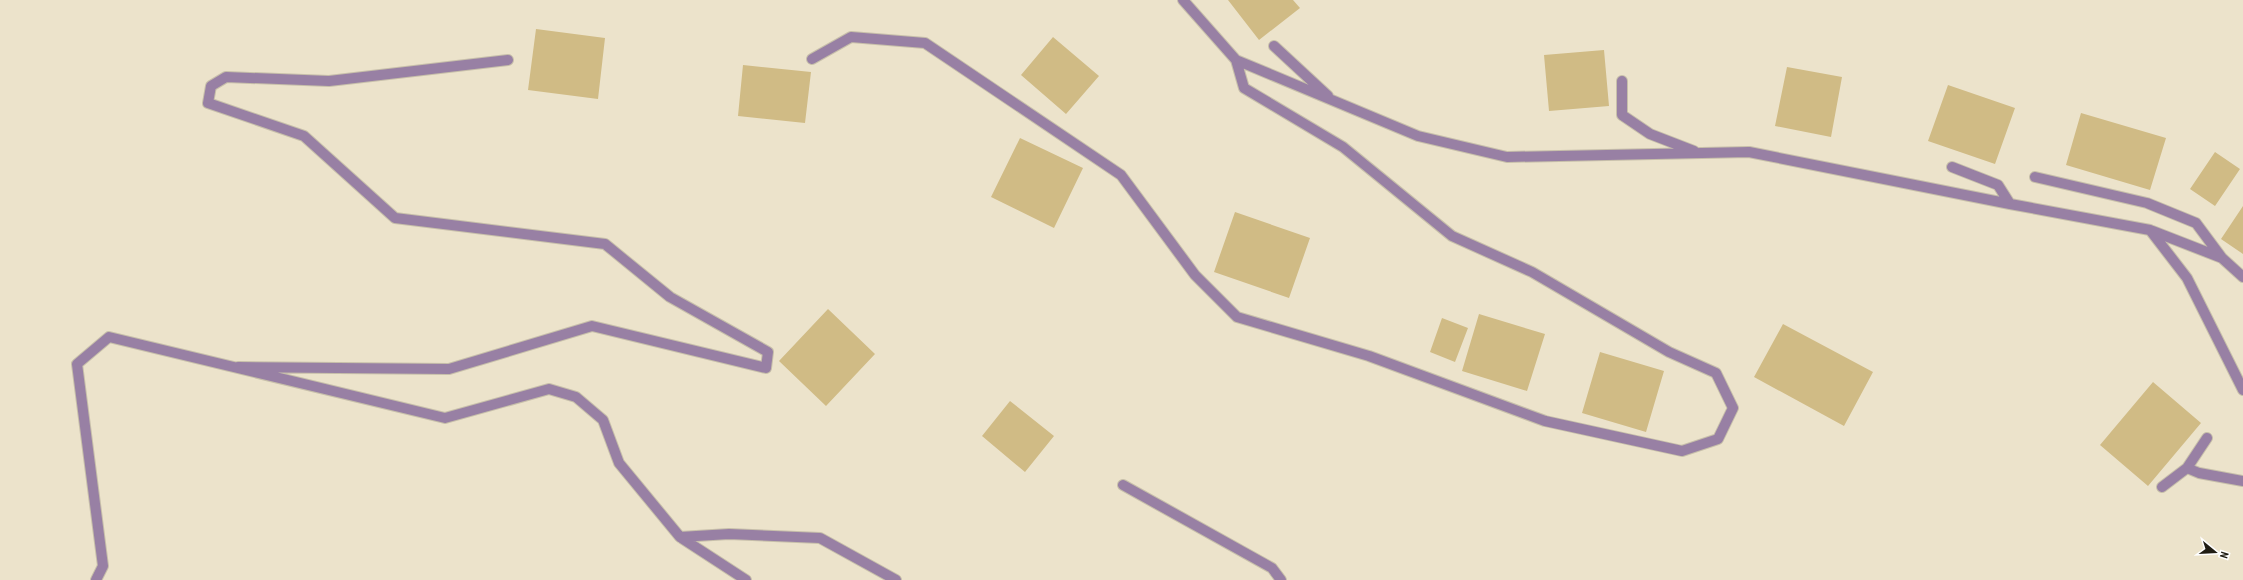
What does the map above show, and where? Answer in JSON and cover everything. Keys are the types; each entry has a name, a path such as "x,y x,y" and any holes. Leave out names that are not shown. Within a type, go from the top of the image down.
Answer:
{"street":[{"path":"812,59 851,37 925,43 1121,174 1195,275 1237,317 1369,356 1545,421 1682,451 1718,439 1733,408 1716,373 1669,352 1532,272 1452,236 1343,147 1244,88 1236,60 1183,0"},
{"path":"1274,46 1333,101"},
{"path":"238,367 449,369 592,326 766,368 768,352 670,297 605,244 395,218 304,136 208,103 211,86 226,77 329,81 508,60"},
{"path":"1236,60 1418,136 1507,157 1749,152 2010,204 2150,230 2222,258"},
{"path":"1622,82 1622,115 1650,134 1699,153"},
{"path":"1952,167 1998,185 2010,204"},
{"path":"2035,177 2147,203 2196,223 2222,258 2243,277"},
{"path":"2150,230 2187,278 2243,390"},
{"path":"96,580 104,566 77,364 109,337 444,418 549,389 576,397 604,420 619,463 680,537 746,580"},
{"path":"2162,487 2187,468 2207,438"},
{"path":"2187,468 2199,473 2243,481"},
{"path":"1123,485 1272,568 1281,580"},
{"path":"680,537 729,534 820,538 896,580"}],"building":[{"path":"1228,0 1293,0 1300,8 1259,40"},
{"path":"536,29 605,38 598,99 528,90"},
{"path":"1053,37 1099,76 1066,114 1021,75"},
{"path":"1604,50 1609,106 1549,111 1544,55"},
{"path":"743,65 811,72 805,123 738,116"},
{"path":"1787,67 1842,77 1831,137 1775,126"},
{"path":"1948,85 2015,108 1995,164 1928,141"},
{"path":"2081,113 2166,138 2150,190 2066,165"},
{"path":"1020,138 1083,168 1054,228 991,197"},
{"path":"2215,152 2240,169 2215,206 2190,189"},
{"path":"2243,206 2243,254 2221,239"},
{"path":"1235,212 1310,238 1289,298 1214,272"},
{"path":"828,309 875,354 826,406 779,361"},
{"path":"1479,314 1545,334 1527,391 1462,371"},
{"path":"1442,318 1468,328 1455,362 1430,352"},
{"path":"1783,324 1873,372 1844,426 1754,377"},
{"path":"1600,352 1664,371 1646,432 1582,413"},
{"path":"2153,382 2201,423 2148,486 2100,445"},
{"path":"1010,401 1054,436 1025,472 982,436"}]}
